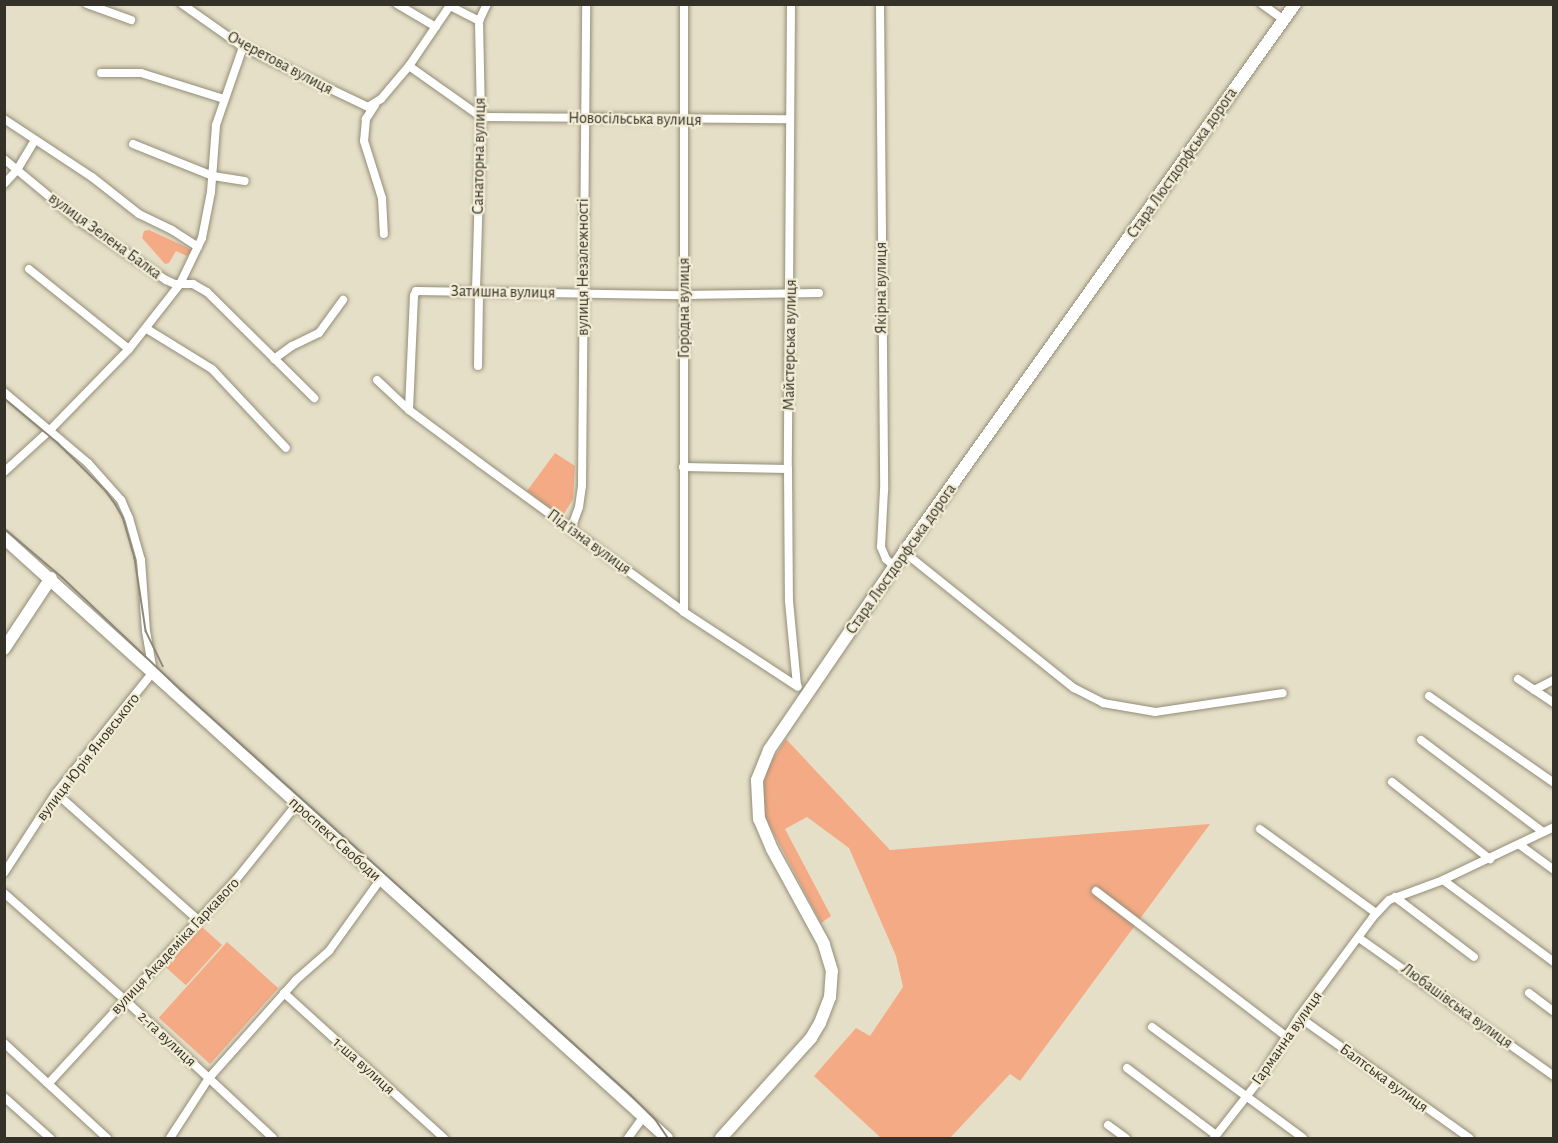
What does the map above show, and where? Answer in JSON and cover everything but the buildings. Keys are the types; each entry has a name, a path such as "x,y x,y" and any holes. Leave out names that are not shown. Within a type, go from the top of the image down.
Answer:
{"main road":[{"name":"Стара Люстдорфська дорога","path":"721,1138 811,1038 820,1023 830,997 832,971 824,944 763,831 756,808 757,780 764,760 894,566 1295,4"},
{"name":"проспект Свободи","path":"4,538 51,578 380,880 667,1138"},
{"path":"4,649 51,578"}],"street":[{"path":"87,4 131,20"},
{"path":"397,4 436,27"},
{"path":"384,234 382,198 364,141 366,119 409,66 451,5 479,21 487,4"},
{"name":"вулиця Незалежності","path":"571,528 579,507 582,486 586,4"},
{"name":"Городна вулиця","path":"684,4 684,612"},
{"name":"Майстерська вулиця","path":"791,4 789,601 797,686"},
{"name":"Якірна вулиця","path":"880,4 884,490 881,547 886,559 894,566"},
{"path":"1262,4 1284,20"},
{"name":"Очеретова вулиця","path":"187,6 243,46 361,106 378,102"},
{"name":"Санаторна вулиця","path":"478,366 477,290 481,117 479,21"},
{"path":"4,471 50,430 129,349 147,329 180,284 198,247 208,212 213,176 214,138 224,99 243,46"},
{"path":"409,66 481,117"},
{"path":"101,73 141,73 224,99"},
{"name":"Новосільська вулиця","path":"481,117 685,120 789,118"},
{"path":"4,119 92,177 139,214 172,230 198,247"},
{"path":"4,184 17,170 35,140"},
{"path":"133,144 213,176 245,181"},
{"name":"вулиця Зелена Балка","path":"4,159 75,218 166,280 180,284 193,284 207,291 314,398"},
{"path":"29,269 129,349"},
{"name":"Затишна вулиця","path":"409,410 415,292 477,290 684,295 819,293"},
{"path":"274,359 298,343 319,333 343,300"},
{"path":"147,329 212,369 286,448"},
{"name":"Підʼїзна вулиця","path":"377,380 409,410 684,612 797,686 806,697"},
{"path":"4,392 107,482 121,500 129,518 141,560 146,631 153,672"},
{"path":"683,467 788,469"},
{"path":"904,552 1074,687 1103,703 1155,712 1283,693"},
{"name":"вулиця Юрія Яновського","path":"4,873 56,793 153,672"},
{"path":"1518,679 1554,703"},
{"path":"1534,690 1554,680"},
{"path":"1429,696 1554,783"},
{"path":"1420,740 1543,832"},
{"path":"1392,782 1490,859"},
{"path":"56,793 198,920"},
{"name":"вулиця Академіка Гаркавого","path":"49,1083 235,881 297,804"},
{"path":"1395,897 1443,880 1554,827"},
{"path":"1260,829 1376,913"},
{"path":"1520,845 1554,870"},
{"path":"170,1138 208,1078 284,993 329,951 380,880"},
{"path":"1443,880 1554,962"},
{"path":"1096,891 1287,1037"},
{"name":"2-га вулиця","path":"4,893 125,1000 273,1138"},
{"path":"1395,897 1474,957"},
{"name":"Гарманна вулиця","path":"1215,1137 1246,1096 1299,1017 1376,913 1395,897"},
{"name":"Любашівська вулиця","path":"1359,938 1554,1076"},
{"name":"1-ша вулиця","path":"284,993 444,1138"},
{"path":"1529,993 1554,1012"},
{"name":"Балтська вулиця","path":"1299,1017 1468,1138"},
{"path":"1152,1027 1303,1138"},
{"path":"4,1043 107,1138"},
{"path":"1127,1068 1215,1137"},
{"path":"4,1097 50,1138"},
{"path":"628,1138 644,1116"},
{"path":"1108,1125 1126,1138"}],"shaded area":[{"path":"149,230 186,247 191,250 190,253 187,256 176,251 169,263 165,264 142,238 144,231"},
{"path":"555,453 575,466 573,499 562,517 527,491"},
{"path":"786,739 890,850 1210,824 1020,1081 1010,1074 950,1138 881,1138 814,1076 856,1028 870,1036 903,987 896,956 849,848 807,817 785,829 831,916 821,923 763,813 761,792 769,765"},
{"path":"202,927 222,945 186,985 166,967"},
{"path":"227,942 278,988 210,1064 159,1018"}],"tram line":[{"path":"4,398 58,443 106,491 116,505 123,517 135,558 146,631 163,666"},
{"path":"4,528 63,578 181,690 631,1095 656,1120 668,1138"}]}
